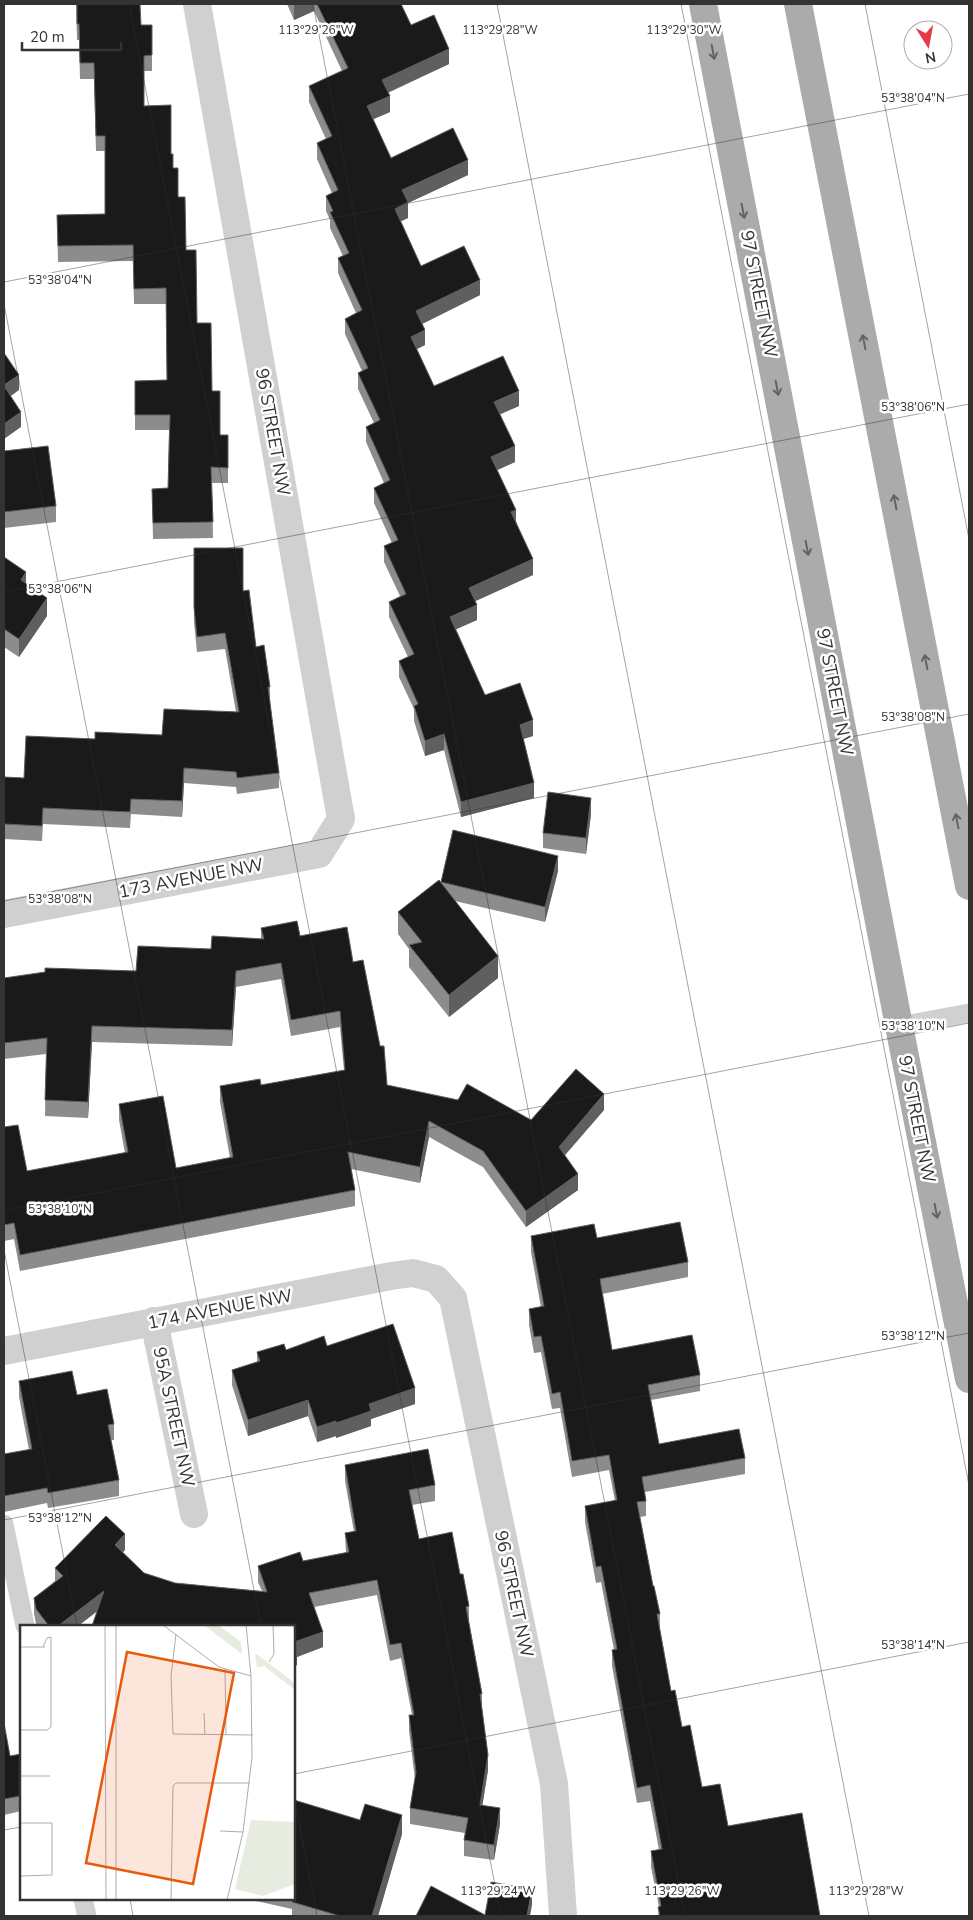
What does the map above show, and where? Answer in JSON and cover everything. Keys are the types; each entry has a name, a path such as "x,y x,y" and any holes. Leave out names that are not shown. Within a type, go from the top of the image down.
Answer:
{"main road":[{"name":"97 STREET NW","path":"703,4 899,1026 969,1379"},
{"path":"798,4 969,886"}],"street":[{"name":"96 STREET NW","path":"197,4 341,819 319,854"},
{"name":"173 AVENUE NW","path":"4,914 319,854"},
{"name":"174 AVENUE NW","path":"4,1350 398,1275 413,1273 436,1280"},
{"name":"96 STREET NW","path":"436,1280 453,1298 554,1784 563,1916"},
{"name":"95A STREET NW","path":"154,1321 194,1514"}],"lane":[{"path":"899,1026 969,1012"},
{"path":"4,1524 26,1625"},
{"path":"83,1900 87,1916"}],"building":[{"path":"77,4 140,4 141,25 152,25 152,55 144,56 144,106 171,105 171,154 173,154 173,168 178,168 178,197 185,197 186,250 196,250 197,323 211,323 212,391 220,391 220,435 228,435 228,468 211,467 213,522 153,523 152,489 168,488 170,415 135,415 135,381 167,380 166,288 134,289 133,245 58,246 57,215 105,214 105,136 96,136 94,63 80,63"},
{"path":"317,4 401,4 411,25 434,15 449,49 382,80 390,96 367,106 391,158 453,128 468,160 402,190 408,202 395,209 421,266 464,246 480,280 416,311 425,330 411,337 434,386 503,356 519,391 494,402 515,446 491,457 516,510 511,512 533,559 469,588 477,605 450,617 485,695 520,683 533,720 520,725 534,783 461,802 444,734 425,741 414,706 418,704 399,661 414,654 389,602 406,594 384,546 398,540 374,488 390,480 366,427 380,420 358,373 368,368 345,319 362,310 338,258 349,253 330,212 333,211 326,196 338,190 317,143 332,136 309,86 348,68"},
{"path":"4,353 19,375 4,385"},
{"path":"4,386 21,412 4,424"},
{"path":"48,446 56,506 4,512 4,451"},
{"path":"194,548 243,548 243,591 249,590 256,647 264,645 279,773 237,778 236,772 184,768 182,801 131,799 130,812 43,808 42,826 4,824 4,777 24,778 26,736 95,739 95,732 162,735 164,709 239,712 225,633 197,637 194,607"},
{"path":"4,557 26,572 21,580 47,598 19,639 4,629"},
{"path":"548,792 591,798 586,838 543,833"},
{"path":"453,830 558,856 545,907 441,882"},
{"path":"439,880 498,956 449,995 409,945 422,942 398,912"},
{"path":"297,921 300,936 347,927 353,962 363,960 380,1046 384,1046 387,1085 458,1100 467,1084 531,1120 576,1069 604,1094 559,1147 578,1174 526,1211 483,1151 429,1121 420,1167 348,1152 355,1190 20,1255 14,1223 4,1225 4,1127 18,1125 27,1171 128,1152 119,1104 163,1096 176,1168 233,1157 220,1086 260,1079 261,1085 345,1070 340,1011 291,1020 281,963 236,971 232,1030 92,1026 88,1102 45,1100 47,1038 4,1043 4,978 45,972 45,968 136,971 138,946 211,949 212,936 264,939 261,928"},
{"path":"680,1222 688,1262 600,1279 612,1350 692,1335 700,1375 648,1385 659,1444 739,1429 745,1458 642,1477 646,1501 637,1502 660,1614 657,1614 671,1691 675,1690 682,1727 690,1725 702,1787 720,1784 728,1826 802,1813 820,1916 660,1916 658,1907 661,1906 651,1851 662,1849 650,1785 637,1788 612,1650 617,1649 601,1566 596,1567 585,1506 617,1500 609,1455 572,1461 560,1392 552,1394 541,1336 534,1337 529,1309 544,1306 531,1236 594,1224 597,1238"},
{"path":"393,1324 415,1388 369,1404 371,1411 336,1423 336,1421 317,1427 308,1400 248,1420 232,1370 260,1361 257,1352 284,1344 286,1350 324,1336 327,1346"},
{"path":"72,1371 77,1395 107,1389 114,1424 108,1425 119,1480 48,1493 47,1488 4,1496 4,1454 32,1449 19,1381"},
{"path":"428,1449 435,1485 409,1490 419,1539 452,1532 460,1574 463,1574 469,1606 466,1607 482,1694 480,1694 488,1755 480,1805 500,1808 494,1845 464,1840 468,1818 410,1808 416,1772 409,1715 414,1715 401,1643 390,1645 377,1580 309,1593 323,1632 295,1642 295,1625 92,1625 104,1591 59,1625 48,1625 36,1609 34,1598 63,1576 55,1568 106,1516 125,1534 115,1545 144,1573 175,1583 267,1592 258,1566 300,1552 303,1561 349,1552 345,1533 356,1531 345,1465"},
{"path":"4,1723 10,1756 20,1754 20,1796 4,1799"},
{"path":"295,1800 360,1820 365,1804 402,1815 372,1916 340,1916 292,1902 295,1900"},
{"path":"491,1882 532,1889 527,1916 416,1916 431,1886 485,1915"}]}
